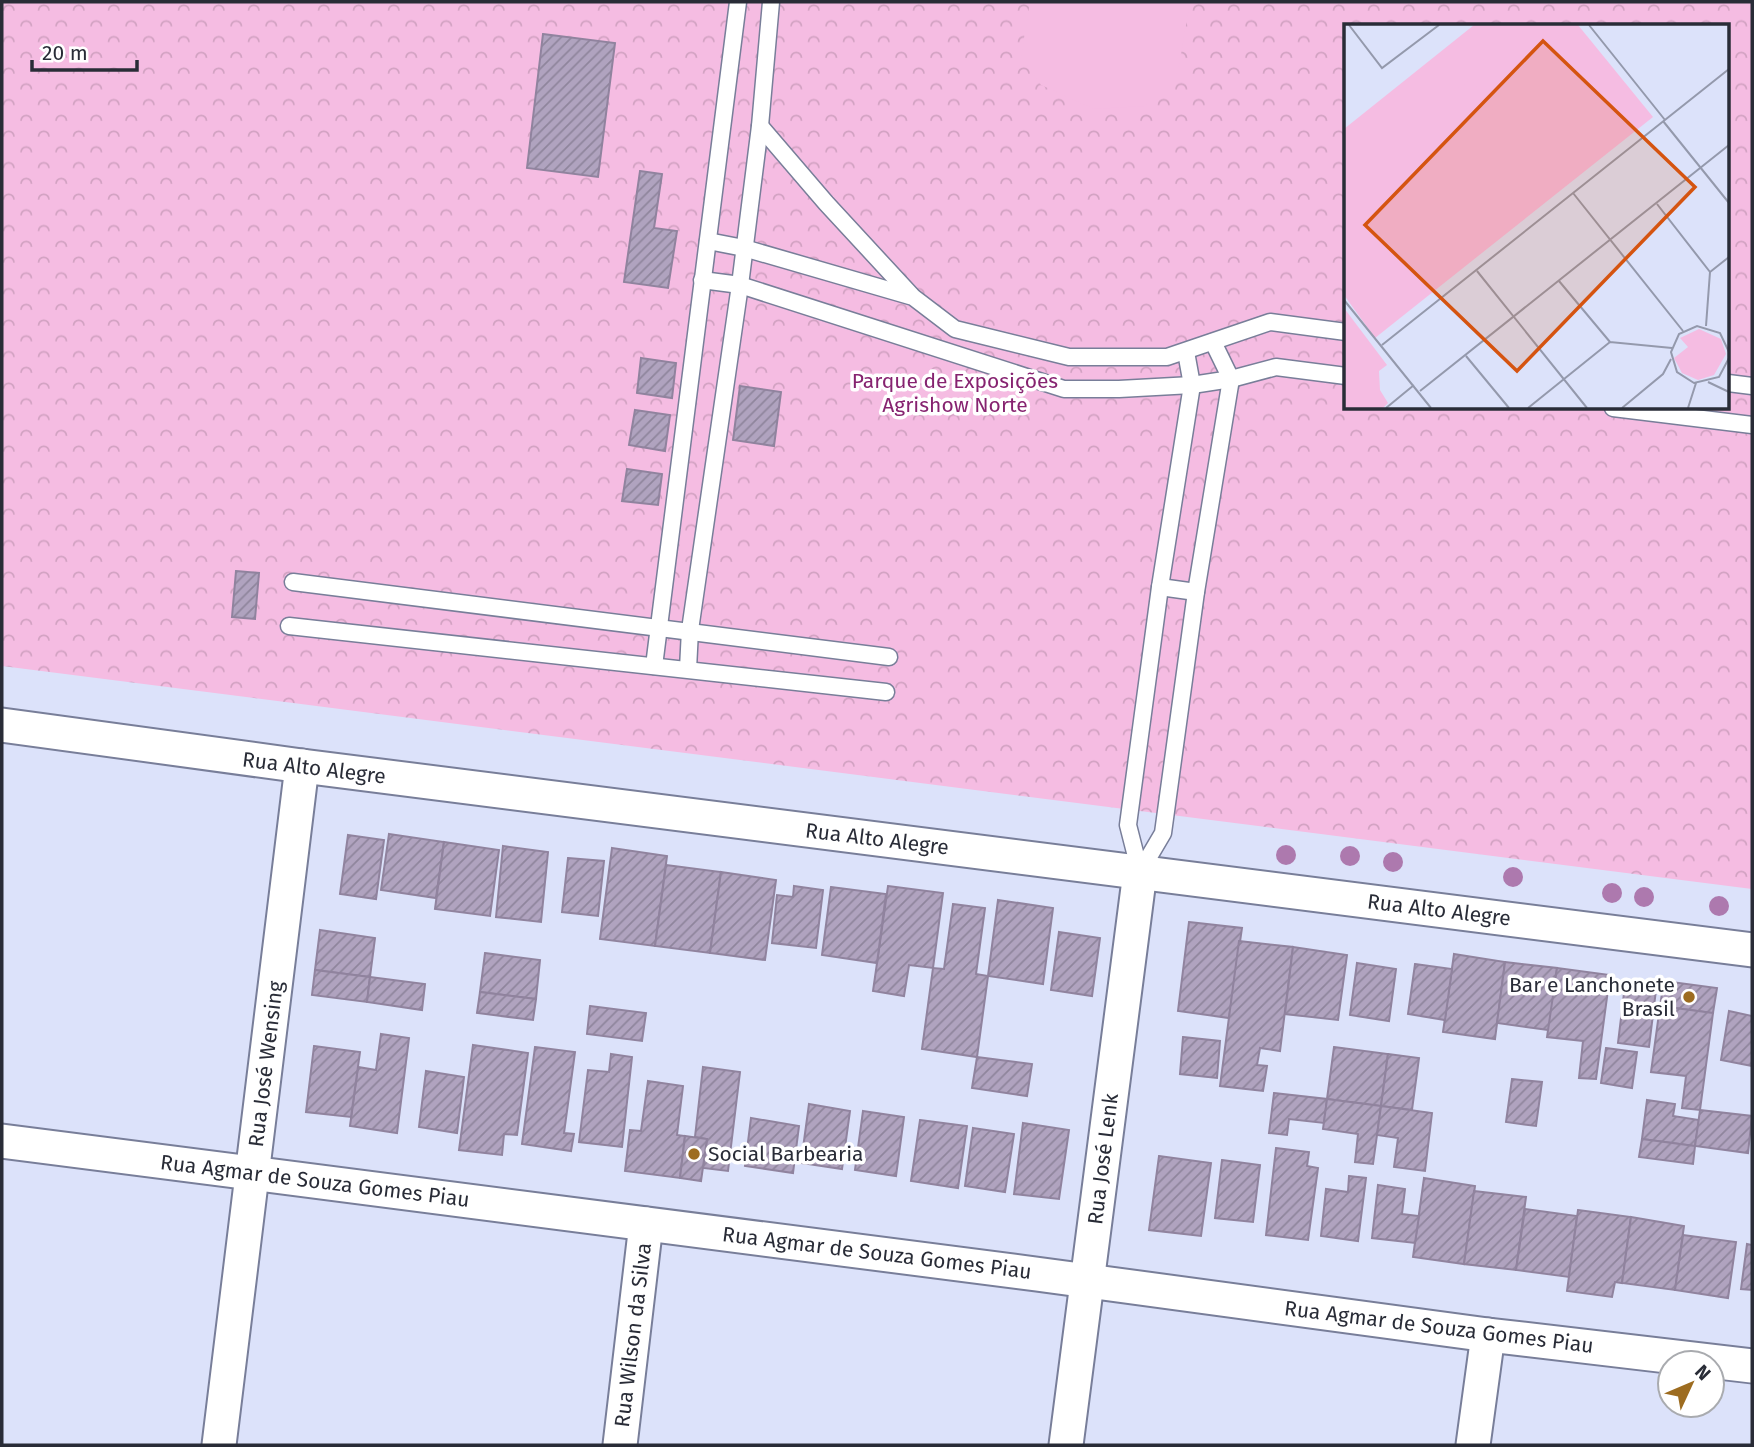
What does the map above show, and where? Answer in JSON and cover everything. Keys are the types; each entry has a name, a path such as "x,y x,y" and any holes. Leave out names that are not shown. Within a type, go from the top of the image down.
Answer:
{"street":[{"name":"Rua Alto Alegre","path":"2,725 302,766 1752,950"},
{"name":"Rua José Wensing","path":"219,1445 302,766"},
{"name":"Rua José Lenk","path":"1066,1445 1140,872"},
{"name":"Rua Agmar de Souza Gomes Piau","path":"2,1141 1087,1280 1488,1335 1752,1366"},
{"name":"Rua Wilson da Silva","path":"620,1445 646,1224"},
{"path":"1473,1445 1488,1335"}],"lane":[{"path":"654,666 738,2"},
{"path":"688,669 691,630 760,126 771,2"},
{"path":"760,126 826,203 913,297 955,329 1069,357 1167,357 1270,322 1344,332"},
{"path":"708,242 744,248 913,297"},
{"path":"702,280 740,285 1064,389 1192,385 1231,379 1276,367 1344,376"},
{"path":"1140,872 1163,833 1196,592 1231,379 1213,342"},
{"path":"1140,872 1128,825 1160,587 1192,385 1186,352"},
{"path":"1730,383 1752,386"},
{"path":"1628,410 1752,425"},
{"path":"293,582 889,657"},
{"path":"1160,587 1196,592"},
{"path":"289,626 886,692"}],"green space":[{"name":"Parque de Exposições Agrishow Norte","path":"2,2 1752,2 1752,889 2,666"},
{"path":"1030,2 1190,2 1178,72 1145,106 1094,109 1041,85 1021,56"}],"building":[{"path":"543,34 615,43 598,177 527,168"},
{"path":"640,171 662,174 654,228 677,231 668,288 624,282"},
{"path":"641,358 676,363 672,398 637,393"},
{"path":"740,386 781,392 774,446 733,440"},
{"path":"635,410 670,415 665,451 629,445"},
{"path":"627,469 662,474 658,505 622,501"},
{"path":"236,571 259,573 255,619 232,617"},
{"path":"389,834 444,842 436,898 381,890"},
{"path":"348,835 384,840 376,899 340,894"},
{"path":"444,842 499,850 490,916 435,909"},
{"path":"503,846 548,852 541,922 496,917"},
{"path":"612,848 667,856 655,946 600,939"},
{"path":"568,858 604,861 598,916 562,912"},
{"path":"666,865 721,872 710,953 655,946"},
{"path":"721,872 776,880 765,960 710,953"},
{"path":"794,886 823,890 816,948 772,943 777,895 793,897"},
{"path":"888,886 943,893 933,968 909,965 904,996 873,991"},
{"path":"831,887 886,894 877,963 822,955"},
{"path":"998,900 1053,908 1043,984 988,976"},
{"path":"953,904 985,908 976,974 988,976 977,1057 922,1049 933,968 944,969"},
{"path":"1189,922 1242,928 1229,1018 1178,1011"},
{"path":"320,930 375,938 370,977 315,970"},
{"path":"1059,932 1100,938 1092,996 1051,990"},
{"path":"1239,941 1293,947 1280,1051 1260,1048 1257,1065 1267,1066 1263,1091 1220,1086"},
{"path":"1293,947 1347,955 1338,1020 1285,1014"},
{"path":"485,953 540,960 536,999 480,992"},
{"path":"1454,954 1505,962 1495,1039 1443,1032"},
{"path":"1505,962 1557,968 1549,1030 1497,1023"},
{"path":"1357,963 1396,969 1389,1021 1350,1015"},
{"path":"1415,964 1452,969 1445,1020 1408,1014"},
{"path":"1557,968 1610,975 1596,1079 1579,1078 1583,1041 1547,1037"},
{"path":"315,970 370,977 367,1002 312,995"},
{"path":"370,977 425,984 422,1010 367,1002"},
{"name":"Bar e Lanchonete Brasil","path":"1664,981 1717,988 1713,1013 1660,1006"},
{"path":"1625,985 1656,990 1649,1047 1618,1043"},
{"path":"480,992 536,999 533,1020 477,1013"},
{"path":"590,1006 646,1013 642,1041 587,1034"},
{"path":"1660,1006 1713,1013 1700,1110 1682,1108 1686,1076 1651,1072"},
{"path":"1729,1011 1752,1016 1752,1066 1721,1060"},
{"path":"381,1034 409,1038 397,1133 350,1126 358,1067 376,1070"},
{"path":"1183,1037 1220,1041 1217,1078 1180,1074"},
{"path":"473,1045 528,1053 517,1135 504,1134 502,1155 459,1150"},
{"path":"314,1046 360,1052 351,1117 306,1112"},
{"path":"535,1047 575,1052 564,1133 574,1134 571,1151 522,1144"},
{"path":"1334,1047 1388,1054 1381,1106 1327,1099"},
{"path":"1606,1048 1637,1052 1632,1088 1601,1083"},
{"path":"611,1054 632,1057 622,1147 579,1142 588,1070 609,1072"},
{"path":"1388,1054 1419,1058 1412,1110 1381,1106"},
{"path":"977,1057 1032,1064 1027,1096 972,1088"},
{"path":"703,1067 740,1072 728,1171 703,1168 707,1139 695,1137"},
{"path":"426,1071 464,1077 457,1133 419,1127"},
{"path":"1512,1079 1542,1082 1536,1126 1506,1122"},
{"path":"648,1081 683,1086 677,1135 685,1136 680,1178 625,1171 630,1130 641,1131"},
{"path":"1274,1093 1327,1099 1324,1123 1289,1119 1287,1135 1269,1133"},
{"path":"1327,1099 1381,1106 1373,1164 1355,1162 1358,1134 1323,1129"},
{"path":"1647,1100 1675,1104 1673,1116 1699,1120 1695,1146 1642,1139"},
{"path":"809,1104 850,1111 842,1169 801,1163"},
{"path":"1381,1106 1432,1113 1425,1171 1394,1167 1398,1138 1377,1135"},
{"path":"1700,1110 1752,1116 1748,1153 1695,1146"},
{"path":"863,1111 904,1117 896,1176 855,1170"},
{"path":"751,1118 799,1126 793,1173 745,1166"},
{"path":"920,1120 967,1126 958,1188 911,1181"},
{"path":"1023,1123 1069,1130 1059,1199 1014,1194"},
{"path":"973,1128 1014,1134 1005,1192 965,1186"},
{"name":"Social Barbearia","path":"685,1136 707,1139 701,1181 680,1178"},
{"path":"1642,1139 1695,1146 1693,1164 1639,1157"},
{"path":"1276,1148 1309,1152 1307,1166 1318,1168 1308,1240 1266,1235"},
{"path":"1159,1156 1211,1163 1201,1236 1149,1230"},
{"path":"1222,1160 1260,1165 1253,1222 1215,1218"},
{"path":"1349,1176 1366,1178 1358,1241 1321,1236 1326,1189 1348,1192"},
{"path":"1424,1178 1475,1186 1464,1264 1413,1257"},
{"path":"1378,1185 1405,1189 1402,1214 1419,1216 1415,1243 1372,1238"},
{"path":"1474,1191 1526,1197 1516,1270 1464,1264"},
{"path":"1525,1209 1577,1216 1569,1277 1516,1270"},
{"path":"1578,1210 1631,1217 1622,1283 1615,1282 1612,1297 1567,1291"},
{"path":"1631,1217 1684,1226 1675,1290 1622,1283"},
{"path":"1683,1235 1736,1242 1728,1298 1675,1290"},
{"path":"1747,1244 1752,1245 1752,1290 1741,1289"}],"place":[{"name":"Bar e Lanchonete Brasil","path":"1689,997"},
{"name":"Social Barbearia","path":"694,1154"}]}
